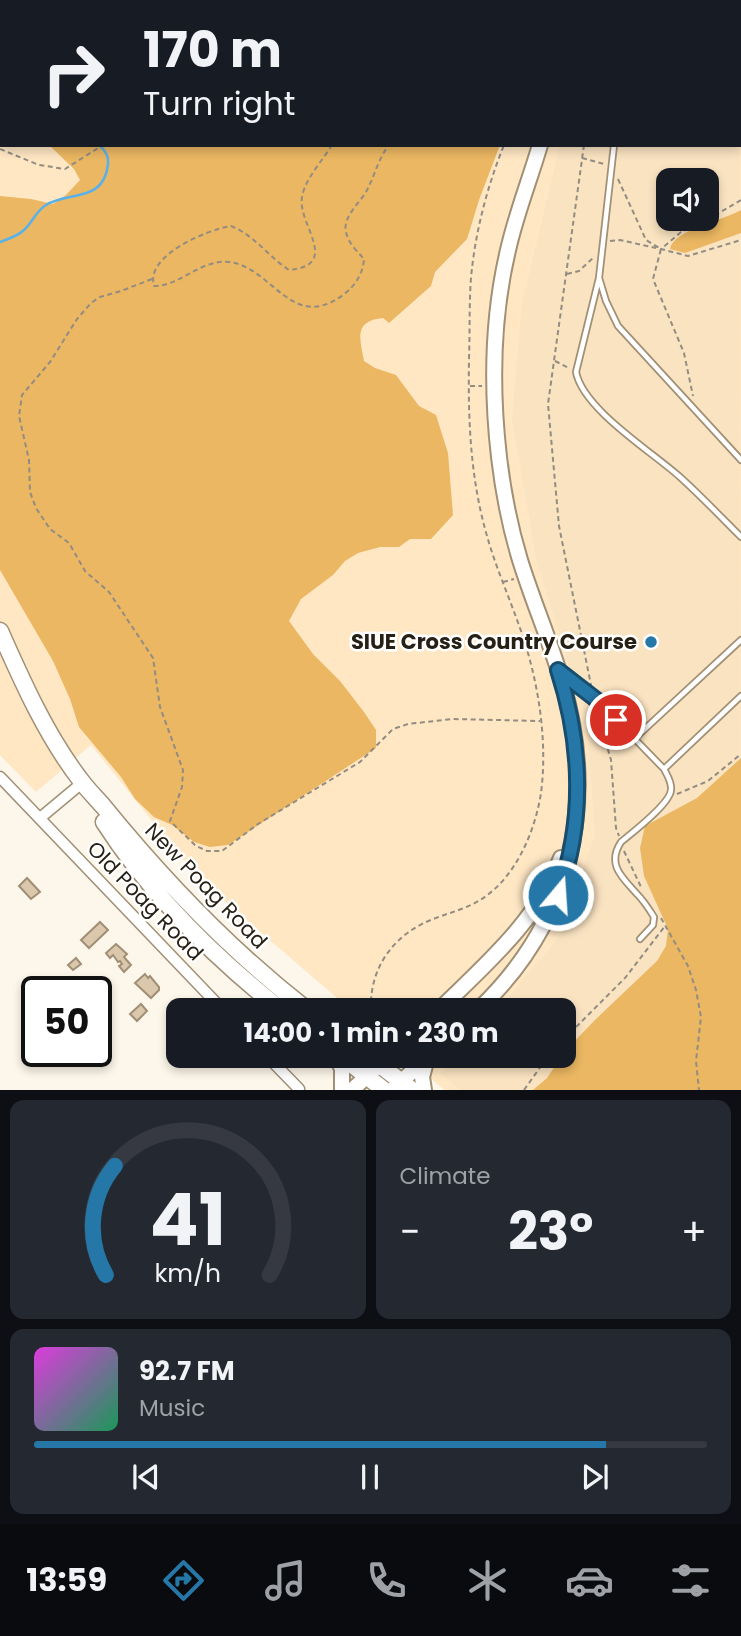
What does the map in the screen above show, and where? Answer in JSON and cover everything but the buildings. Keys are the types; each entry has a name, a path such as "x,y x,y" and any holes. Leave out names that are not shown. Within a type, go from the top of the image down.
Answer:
{"main road":[{"path":"488,998 522,958 548,916 559,893 572,848 577,818 577,754 564,687 525,575 512,528 499,457 494,387 494,351 501,285 509,245 539,147"},
{"name":"New Poag Road","path":"0,631 33,702 106,826 165,903 216,955 267,998"},
{"name":"New Poag Road","path":"82,783 161,874 210,925 244,958 292,998"},
{"path":"451,998 503,948 536,908 564,852 577,799"},
{"path":"342,1068 342,1090"},
{"path":"356,1068 384,1090"},
{"path":"352,1090 373,1068"},
{"path":"386,1068 402,1087 419,1068"},
{"path":"424,1090 422,1077 425,1068"}],"street":[{"name":"Old Poag Road","path":"0,777 212,998"},
{"path":"40,818 82,783"},
{"path":"279,1068 299,1090"}],"lane":[{"path":"614,147 599,278 576,372 583,392 597,408 682,479 741,537"},
{"path":"599,278 618,326 741,460"},
{"path":"634,739 741,640"},
{"path":"558,670 593,698 664,769 669,779 671,790 667,800 621,842 616,851 616,864 622,880 638,895 654,917 653,926 640,939"},
{"path":"664,769 741,696"}],"path":[{"path":"0,149 53,169 65,169 100,147"},
{"path":"331,147 304,190 302,210 316,247 316,255 306,266 289,270 244,231 231,226 191,239 163,260 152,279 121,292 100,297 77,319 50,362 22,395 19,416 29,460 30,492 36,508 50,529 69,542 85,571 109,592 153,658 160,707 183,770 182,787 170,821 196,846 207,851 222,851 258,824 360,762 393,729 408,724 452,719 540,721"},
{"path":"152,279 154,286 165,286 205,264 229,262 256,274 282,295 301,305 317,307 345,294 363,273 364,259 351,243 345,225 367,190 379,160 388,147"},
{"path":"372,998 379,967 398,940 415,927 482,899 494,890 513,867 532,829 541,792 540,721 531,665 487,536 478,501 468,429 473,259 483,209 503,147"},
{"path":"584,147 548,404 559,526 593,698 611,760 616,828 628,861 645,892"},
{"path":"582,158 612,166 646,240 661,249"},
{"path":"696,411 684,354 653,279 661,249 681,232 741,200"},
{"path":"566,274 579,271 608,242 620,240 688,256 741,240"},
{"path":"554,360 576,372"},
{"path":"469,386 494,387"},
{"path":"667,800 708,781 741,754"},
{"path":"659,915 688,966 696,990 701,1017 696,1061 699,1090"},
{"path":"576,1027 625,978 666,926"},
{"path":"524,1090 540,1068"}],"shaded area":[{"path":"0,147 741,147 741,1090 444,1090 419,1068 576,1068 576,998 337,998 199,879 91,745 36,792 0,755"},
{"path":"51,147 499,147 467,239 435,272 431,286 389,323 383,318 367,323 360,339 364,361 396,375 419,406 436,415 448,453 453,515 431,539 410,539 399,547 380,547 358,553 345,561 333,575 301,599 289,621 313,654 340,681 364,712 376,730 376,748 228,845 210,847 194,842 172,825 154,817 135,799 121,777 79,727 53,661 0,570 0,196 53,204 80,180 74,169"},
{"name":"SIUE Cross Country Course","path":"560,147 740,147 741,1090 460,1090 441,1073 445,1068 576,1068 576,998 507,998 557,940 595,835 587,721 537,563 512,420 522,304"},
{"path":"741,210 741,233 685,253 670,249 673,242 689,231 719,231 719,219"},
{"path":"741,758 741,1090 533,1090 554,1068 576,1068 576,1040 657,961 666,946 668,929 644,876 640,848 645,826 697,798"}],"waterway":[{"path":"0,242 22,232 46,205 84,194 100,185 108,161 101,147"}],"place":[{"name":"SIUE Cross Country Course","path":"651,642"}],"route":[{"path":"558,895 575,834 578,781 577,754 564,687 558,670 598,701 616,720"}]}
